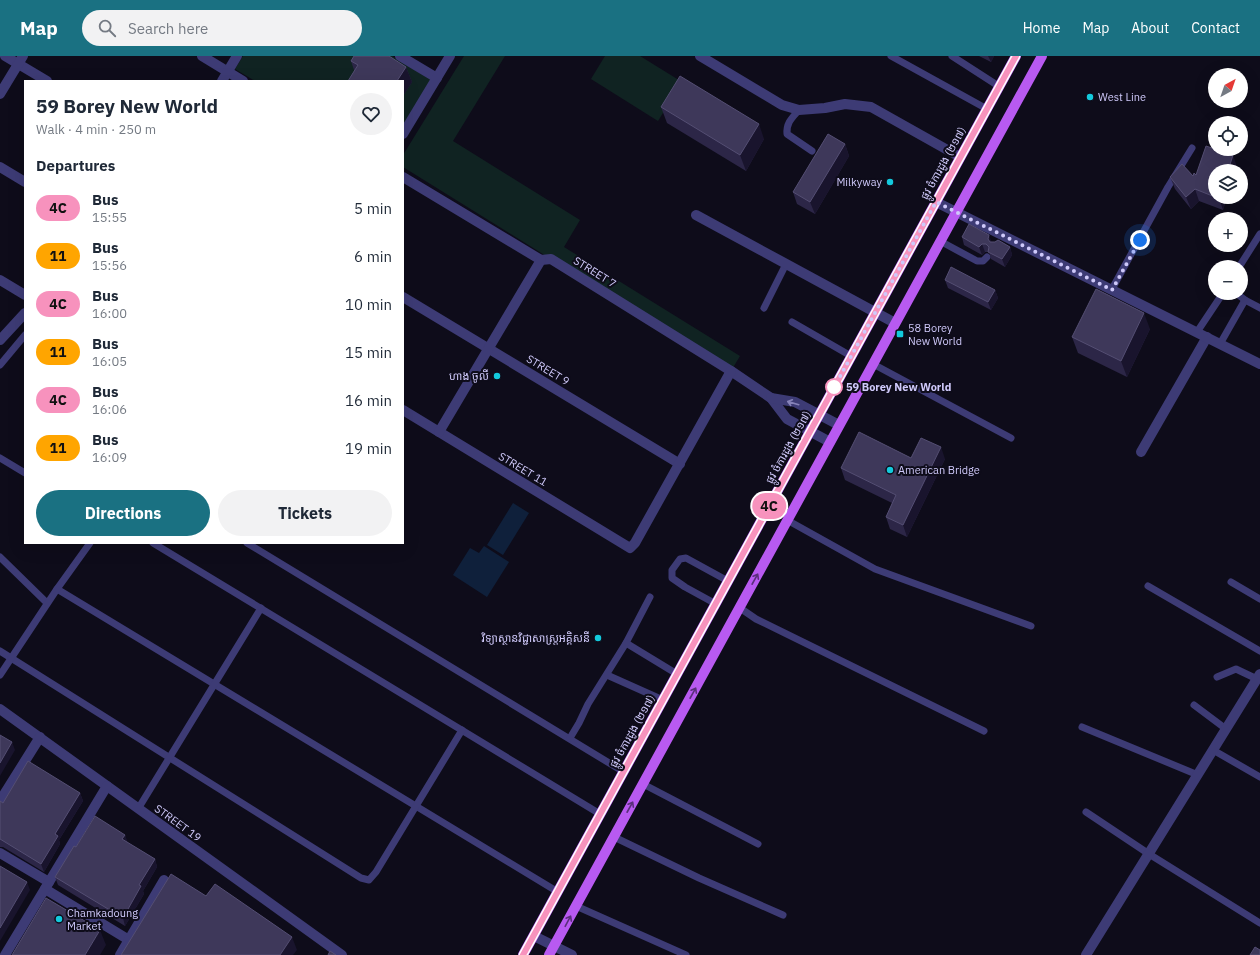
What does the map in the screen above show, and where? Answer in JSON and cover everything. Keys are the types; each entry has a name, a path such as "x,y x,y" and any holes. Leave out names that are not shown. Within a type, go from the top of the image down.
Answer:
{"main road":[{"name":"ផ្លូវ ចំការដូង (២១៧)","path":"523,955 1016,56"},
{"path":"550,955 1042,56"}],"street":[{"path":"5,56 20,60 46,80"},
{"path":"202,56 241,80"},
{"path":"223,80 237,56"},
{"path":"400,56 436,78"},
{"path":"404,132 450,56"},
{"path":"700,56 782,105 799,110 825,108 845,104 871,108 960,157"},
{"path":"0,94 20,60"},
{"path":"0,167 24,181"},
{"name":"STREET 7","path":"404,178 541,260 550,259 731,371 771,398 787,419 830,442"},
{"path":"936,202 1001,238 1112,290 1260,364"},
{"path":"696,215 895,323"},
{"path":"438,432 541,260"},
{"path":"0,280 24,294"},
{"name":"STREET 9","path":"404,298 680,464"},
{"path":"0,340 24,314"},
{"path":"1142,452 1202,335"},
{"path":"680,464 731,371"},
{"name":"STREET 7","path":"771,398 795,402 839,425"},
{"name":"STREET 11","path":"404,411 630,548 635,543 680,464"},
{"path":"1086,955 1258,676"},
{"name":"STREET 19","path":"0,709 338,954"},
{"path":"0,801 40,737"},
{"path":"5,955 107,786"},
{"path":"0,853 129,940"},
{"path":"120,955 164,880"},
{"path":"534,936 572,955"}],"lane":[{"path":"891,56 987,109"},
{"path":"952,56 1000,86"},
{"path":"799,110 790,121 787,128 787,134 812,151"},
{"path":"1112,290 1168,187 1192,148"},
{"path":"1243,260 1260,234"},
{"path":"940,241 977,261 983,261 988,257"},
{"path":"764,308 786,264"},
{"path":"1202,335 1220,300"},
{"path":"1220,344 1245,300 1260,308"},
{"path":"792,322 851,356"},
{"path":"0,364 24,336"},
{"path":"873,364 1011,438"},
{"path":"0,458 24,472"},
{"path":"787,520 875,569 1031,626"},
{"path":"0,675 47,603 89,544"},
{"path":"155,544 600,814"},
{"path":"249,544 624,772"},
{"path":"0,558 47,603"},
{"path":"716,604 672,578 672,570 680,559 686,558 728,581"},
{"path":"1231,582 1260,599"},
{"path":"1148,586 1260,651"},
{"path":"57,589 558,892"},
{"path":"570,738 588,704 626,643 650,598"},
{"path":"138,809 261,608"},
{"path":"740,608 756,619 984,731"},
{"path":"626,643 677,674"},
{"path":"0,651 361,878 369,880 376,872 462,730"},
{"path":"1217,677 1236,669 1258,676"},
{"path":"607,675 663,700"},
{"path":"1194,705 1226,729"},
{"path":"1082,727 1198,775"},
{"path":"1213,750 1260,777"},
{"path":"643,784 758,844"},
{"path":"1086,812 1148,854 1260,923"},
{"path":"614,837 699,878 783,915"},
{"path":"576,906 686,955"}],"green space":[{"path":"243,56 392,56 431,80 404,124 404,80 253,80 235,69"},
{"path":"464,56 505,56 453,141 580,220 564,247 740,356 731,371 404,168 404,153"},
{"path":"605,56 640,56 682,82 658,121 591,79"}],"water":[{"path":"513,503 529,513 503,555 487,545"},
{"path":"484,546 509,562 487,597 453,575 470,548 479,553"}],"building":[{"path":"354,56 389,56 406,67 398,80 349,80 358,65 351,61"},
{"path":"680,76 759,124 740,155 661,107"},
{"path":"828,134 845,144 810,202 793,192"},
{"path":"1206,146 1208,147 1208,156 1233,156 1230,164 1208,164 1208,194 1195,189 1186,197 1170,177 1182,164 1193,176 1194,173 1196,175"},
{"path":"969,224 989,235 988,239 990,242 995,242 998,240 1010,247 1002,259 988,252 989,247 986,244 982,244 979,247 962,237"},
{"path":"951,267 995,290 988,302 945,280"},
{"path":"1096,289 1144,313 1121,361 1072,337"},
{"path":"859,432 911,458 921,438 941,447 903,525 886,517 896,495 841,468"},
{"path":"0,735 12,742 0,763"},
{"path":"28,761 80,793 55,834 58,836 41,864 0,839 0,801 3,803"},
{"path":"95,816 125,835 122,839 155,859 139,885 141,886 123,918 55,877"},
{"path":"0,866 27,882 0,928"},
{"path":"171,874 206,896 215,884 292,937 280,955 121,955"},
{"name":"Chamkadoung Market","path":"46,898 100,930 85,955 12,955"},
{"path":"1255,947 1260,950 1260,955 1250,955"},
{"path":"330,951 336,955 328,955"}],"bus line":[{"name":"4C","path":"523,955 1016,56"}],"place":[{"name":"West Line","path":"1090,97"},
{"name":"Milkyway","path":"890,182"},
{"name":"58 Borey New World","path":"900,334"},
{"name":"ហាង ចូលី","path":"497,376"},
{"name":"59 Borey New World","path":"834,387"},
{"name":"American Bridge","path":"890,470"},
{"name":"វិទ្យាស្ថានវិជ្ជាសាស្រ្តអគ្គិសនី","path":"598,638"},
{"name":"Chamkadoung Market","path":"59,919"}],"route":[{"path":"834,387 832,391 936,202 1112,290 1140,240"}]}
